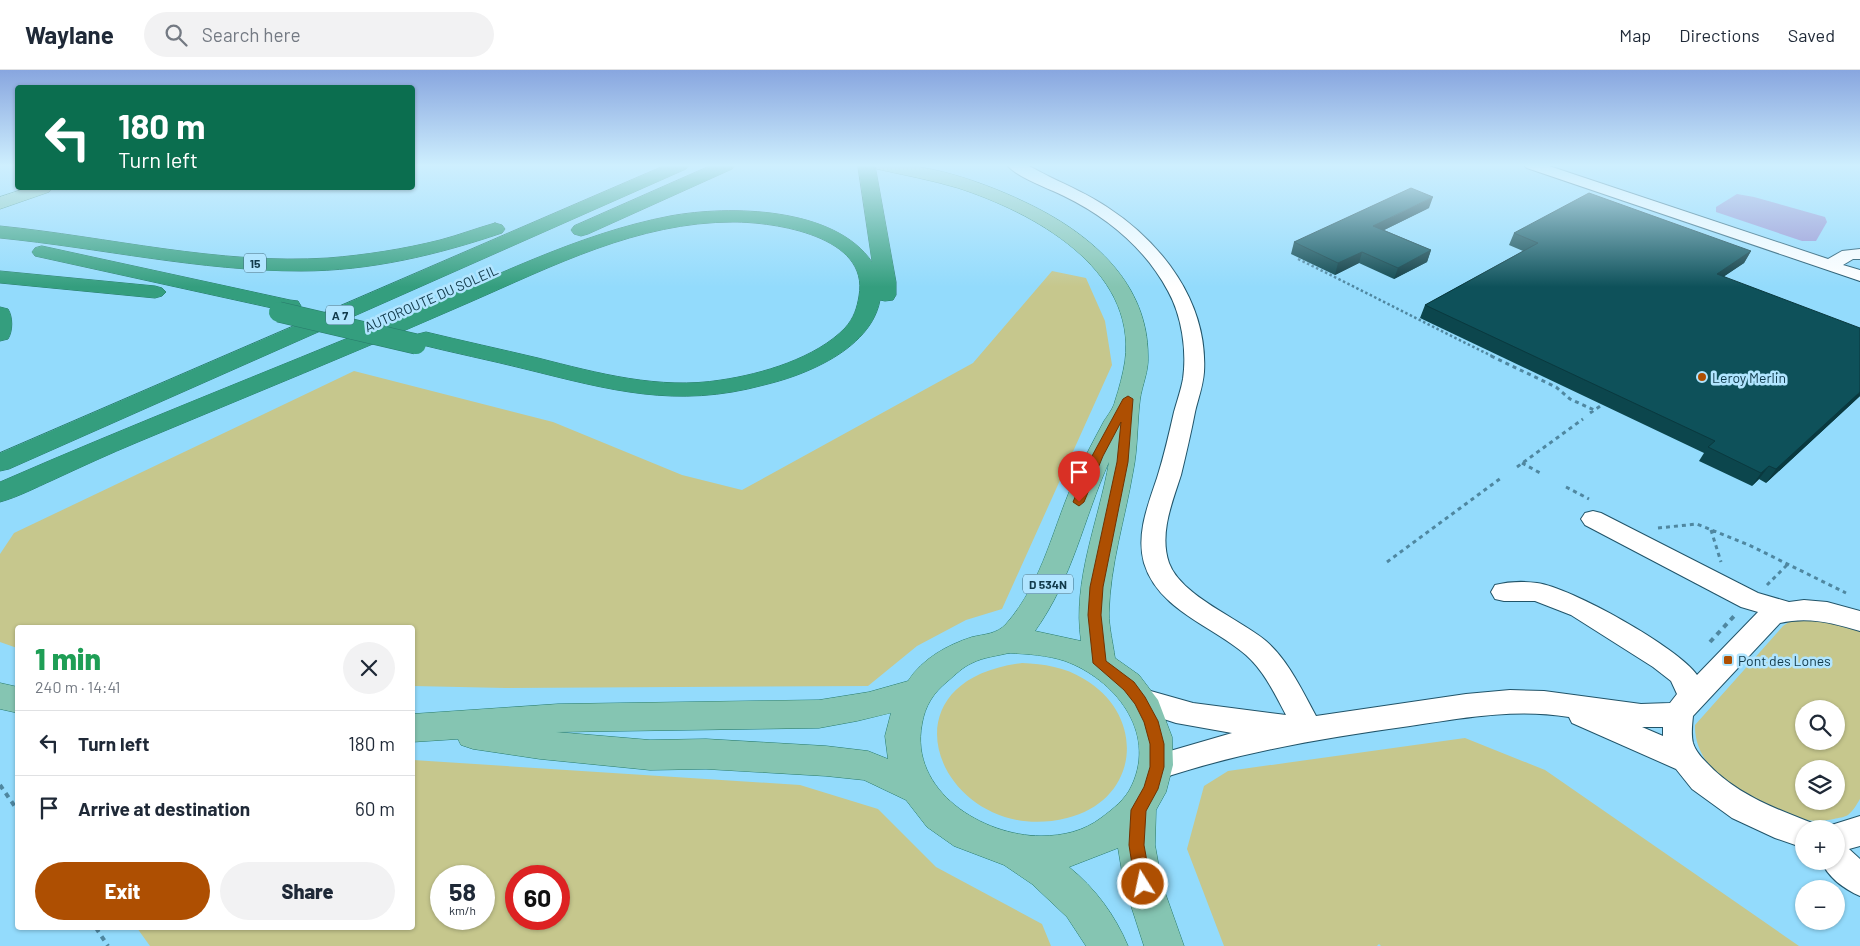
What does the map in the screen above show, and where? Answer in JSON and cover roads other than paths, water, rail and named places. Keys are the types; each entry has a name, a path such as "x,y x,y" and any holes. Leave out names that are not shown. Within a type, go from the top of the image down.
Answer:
{"highway":[{"name":"15","path":"0,232 43,235 259,264 302,265 337,263 408,254 469,238 554,206"},
{"name":"AUTOROUTE DU SOLEIL","path":"0,463 587,206"},
{"name":"AUTOROUTE DU SOLEIL","path":"0,493 636,206"},
{"path":"0,243 421,342 592,388 620,394 693,399 733,394 776,384 805,374 840,355 865,335 880,313 885,298 886,282 873,206"},
{"path":"108,445 403,323 585,245 640,228 686,219 721,216 756,217 802,226 825,234 846,246 863,262 871,282 870,303 864,316 856,327 834,348 808,363 776,375 720,388 681,390 616,383 421,342"},
{"path":"0,277 206,297 284,309"},
{"path":"0,314 0,334"}],"main road":[{"name":"D 534N","path":"1021,206 1057,226 1107,269 1122,290 1131,312 1135,333 1137,358 1128,399 1123,462 1096,587 1094,615 1100,663"},
{"name":"D 534N","path":"1009,641 1024,626 1045,590 1062,552 1072,518 1098,456 1128,399"},
{"path":"1009,641 1040,642 1071,649 1100,663 1129,686 1140,700 1151,721 1157,744 1157,767 1151,789 1138,810 1114,832 1099,841 1073,850 1045,853 1016,852 985,844 958,830 934,811 917,790 908,769 903,742 903,728 908,709 917,691 934,672 956,656 981,646 1009,641"},
{"path":"419,728 558,718 819,714 885,702 917,691"},
{"path":"0,696 15,699"},
{"path":"419,728 540,746 650,755 715,755 826,761 860,765 889,774 917,790"},
{"path":"1138,810 1136,845 1143,884 1164,946"},
{"path":"1016,852 1041,866 1083,904 1108,946"}],"street":[{"path":"1094,206 1120,223 1146,246 1174,284 1186,306 1192,327 1194,367 1172,465 1153,530 1152,548 1158,567 1171,585 1186,600 1256,648 1274,668 1308,728"},
{"path":"1653,206 1860,276"},
{"path":"1831,266 1844,254 1860,254"},
{"path":"1594,510 1750,600 1785,610 1825,611 1856,609"},
{"path":"1504,592 1537,592 1580,608 1681,673 1688,684 1686,706 1676,738 1678,748 1703,780 1726,799 1762,819 1795,832"},
{"path":"1157,767 1193,754 1231,744 1308,728 1484,704 1525,701 1666,716 1686,706 1770,616 1785,610"},
{"path":"1140,700 1170,711 1218,720 1308,728"},
{"path":"1557,705 1687,760"},
{"path":"1845,836 1854,834 1860,830"},
{"path":"1845,868 1860,880"}],"place":[{"name":"Leroy Merlin","path":"1702,377"},
{"name":"Pont des Lones","path":"1728,660"}]}
